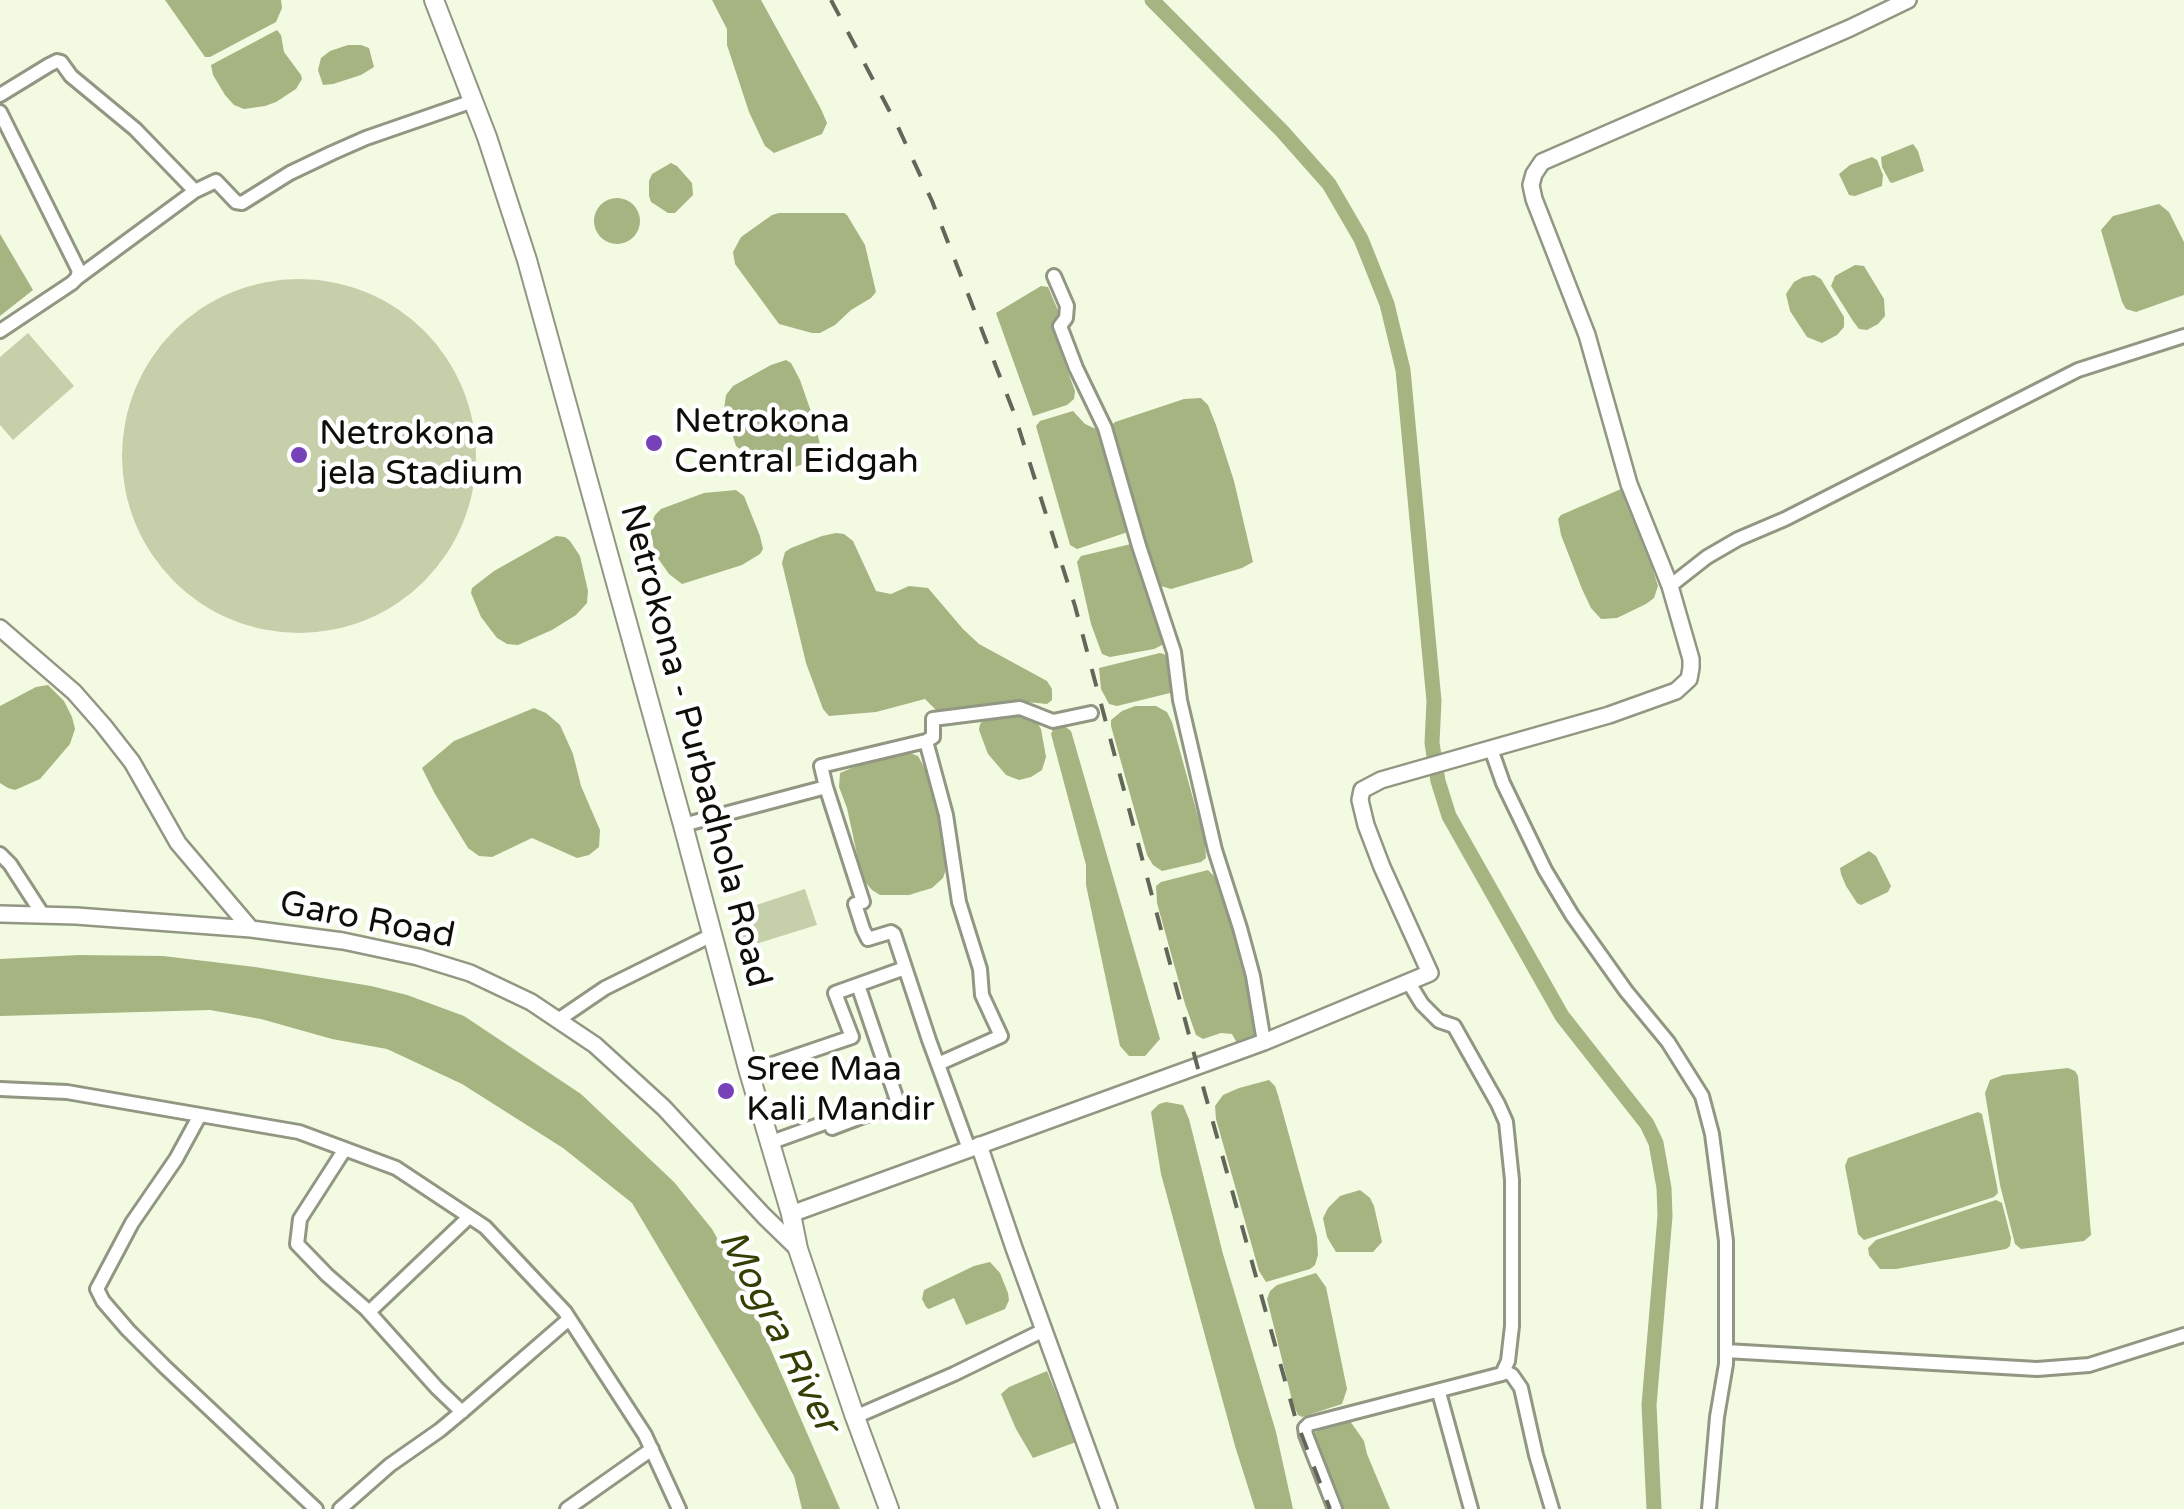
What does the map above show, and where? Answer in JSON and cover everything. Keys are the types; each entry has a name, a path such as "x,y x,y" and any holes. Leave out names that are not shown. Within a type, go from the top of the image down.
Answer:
{"main road":[{"name":"Netrokona - Purbadhola Road","path":"434,0 488,137 527,260 768,1143 792,1214 798,1250 889,1509"}],"street":[{"path":"792,1214 1264,1042 1430,973 1366,825 1360,800 1362,790 1381,780 1609,715 1676,692 1690,679 1691,658 1670,586 1628,484 1586,335 1534,198 1534,174 1542,162 1908,0"},
{"path":"0,95 57,60 195,190"},
{"path":"0,331 195,190 216,180 236,202 242,203 332,152 473,101"},
{"path":"0,112 74,257 78,278"},
{"path":"1054,276 1067,306 1066,318 1060,326 1105,428 1174,652 1180,700 1215,850 1253,976 1264,1042"},
{"path":"1670,586 1738,539 1785,519 2078,370 2184,336"},
{"path":"0,628 74,692 103,725 132,762 178,842 251,929"},
{"path":"1091,714 1053,721 1020,708 933,719 933,737 926,741 821,766 862,902 856,904 862,929 868,938 894,934 938,1064 974,1147 1109,1509"},
{"path":"926,741 946,815 959,902 980,968 982,995 1001,1036 938,1064"},
{"path":"1486,750 1545,870 1572,915 1626,992 1668,1042 1702,1096 1719,1173 1726,1242 1726,1364 1712,1456 1709,1509"},
{"path":"683,825 826,788"},
{"path":"0,854 43,915"},
{"name":"Garo Road","path":"0,914 251,929 342,941 435,961 502,987 558,1020 625,1070 798,1250"},
{"path":"558,1020 605,988 712,935"},
{"path":"749,1072 852,1038 836,992 904,968"},
{"path":"1336,1509 1306,1435 1309,1424 1502,1374 1508,1361 1512,1326 1512,1180 1506,1122 1454,1026 1439,1021 1422,1004 1409,982"},
{"path":"768,1143 830,1121 832,1128 898,1103 858,984"},
{"path":"0,1088 66,1092 299,1132 396,1168 484,1227 569,1319 646,1435 679,1509"},
{"path":"200,1115 97,1289 103,1301 153,1355 316,1509"},
{"path":"345,1149 300,1219 297,1244 369,1312 462,1412"},
{"path":"369,1312 469,1217"},
{"path":"340,1509 390,1465 462,1412 569,1319"},
{"path":"855,1417 1044,1330"},
{"path":"1726,1352 2037,1369 2089,1366 2184,1335"},
{"path":"1504,1371 1521,1388 1552,1509"},
{"path":"1440,1396 1471,1509"},
{"path":"567,1509 652,1449"}],"shaded area":[{"path":"165,0 281,0 282,8 276,22 205,57"},
{"path":"712,0 761,0 821,109 827,123 822,134 774,153 765,146 749,112 727,45 727,29"},
{"path":"277,30 284,52 302,79 296,89 276,102 244,109 234,105 213,75 211,65"},
{"path":"348,45 369,48 374,67 361,75 323,85 318,70 321,58"},
{"path":"1913,144 1924,171 1890,182 1881,157"},
{"path":"1872,157 1883,175 1882,186 1849,195 1839,174"},
{"path":"671,163 692,183 693,195 675,213 651,202 649,196 652,174"},
{"path":"617,198 633,205 640,221 633,237 617,244 601,237 594,221 601,205"},
{"path":"2159,204 2169,212 2184,242 2184,295 2136,312 2126,309 2122,302 2101,230 2113,216"},
{"path":"779,213 844,213 865,245 876,292 820,333 779,324 735,264 733,252 741,237"},
{"path":"0,234 33,290 0,316"},
{"path":"1855,265 1864,266 1884,299 1885,316 1867,330 1859,329 1831,286 1835,276"},
{"path":"1814,275 1821,279 1844,317 1844,327 1822,343 1807,337 1790,311 1786,294 1794,282"},
{"name":"Netrokona jela Stadium","path":"299,279 334,282 367,292 424,331 463,388 473,421 473,491 463,524 424,581 367,620 334,630 299,633 264,630 231,620 174,581 135,524 125,491 122,456 125,421 135,388 174,331 231,292 264,282"},
{"path":"1041,286 1048,287 1060,315 1055,337 1075,391 1074,399 1067,405 1033,416 996,313"},
{"path":"28,333 74,386 13,440 0,425 0,357"},
{"path":"786,360 800,380 821,449 815,459 783,472 736,446 724,409 726,395 733,386"},
{"path":"1201,398 1216,425 1234,481 1253,562 1171,589 1154,581 1110,427 1184,399"},
{"path":"1073,411 1100,433 1128,532 1077,549 1070,545 1036,426 1040,421"},
{"path":"1621,489 1637,520 1658,586 1654,598 1646,604 1617,618 1601,619 1582,589 1558,519"},
{"path":"736,490 744,496 763,549 742,565 682,584 655,554 651,524 655,515 661,509 704,493"},
{"path":"836,533 853,541 876,591 891,594 909,586 928,588 979,644 1047,681 1052,700 1047,704 1027,702 946,713 937,711 925,699 876,712 829,716 806,663 782,563 785,552 791,548"},
{"path":"556,536 570,541 580,556 587,603 552,630 518,645 507,644 497,638 481,617 472,588"},
{"path":"1135,545 1162,630 1162,645 1110,657 1102,654 1091,624 1077,562 1081,556"},
{"path":"1160,653 1170,659 1174,688 1170,693 1117,706 1109,704 1101,689 1099,668"},
{"path":"48,685 64,701 72,717 75,729 70,744 40,779 15,790 8,788 0,783 0,706"},
{"path":"1135,706 1156,706 1167,712 1172,722 1205,842 1206,858 1201,862 1162,871 1147,855 1111,726 1111,720"},
{"path":"534,708 560,725 600,830 599,847 577,858 532,838 492,857 479,856 468,848 422,768 454,741"},
{"path":"1026,713 1041,729 1046,757 1042,770 1031,777 1019,780 1006,775 988,754 979,730 984,720"},
{"path":"1063,725 1071,731 1160,1039 1145,1056 1129,1056 1120,1046 1086,885 1086,865 1051,734 1054,727"},
{"path":"910,753 918,756 934,791 948,863 943,878 932,888 909,895 880,895 866,883 858,859 839,787 840,773 866,762"},
{"path":"1869,851 1876,856 1891,886 1888,892 1861,905 1846,886 1840,868"},
{"path":"1208,870 1219,881 1256,1020 1256,1040 1238,1045 1232,1034 1203,1039 1196,1035 1157,903 1156,886 1161,882"},
{"path":"805,889 817,925 746,947 735,912"},
{"path":"163,956 255,967 407,995 464,1016 581,1094 674,1182 712,1229 741,1281 840,1509 802,1509 794,1476 632,1203 563,1148 462,1084 387,1049 332,1039 261,1019 210,1010 0,1016 0,959"},
{"path":"2068,1068 2078,1076 2091,1235 2084,1241 2021,1249 2015,1244 2000,1185 1985,1093 1990,1080 2003,1075"},
{"path":"1269,1080 1278,1095 1317,1237 1318,1255 1310,1269 1266,1282 1259,1271 1215,1106 1223,1095"},
{"path":"1166,1102 1183,1105 1189,1119 1223,1254 1276,1432 1293,1509 1255,1509 1235,1446 1161,1174 1151,1112"},
{"path":"1978,1112 1982,1114 1998,1193 1864,1240 1858,1234 1845,1166 1848,1158"},
{"path":"1360,1190 1374,1206 1382,1242 1373,1252 1336,1252 1327,1237 1323,1218 1340,1196"},
{"path":"1996,1200 2002,1203 2011,1238 2006,1249 1896,1269 1880,1269 1869,1255 1868,1248 1876,1240"},
{"path":"990,1262 1000,1273 1008,1293 1005,1309 966,1325 954,1298 926,1307 922,1299 924,1290"},
{"path":"1316,1273 1326,1287 1347,1389 1342,1404 1302,1417 1293,1404 1267,1299 1277,1285"},
{"path":"1047,1371 1076,1442 1033,1458 1001,1394"},
{"path":"1350,1421 1364,1441 1390,1509 1338,1509 1311,1435 1327,1425"}],"waterway":[{"path":"1152,0 1329,184 1361,239 1387,304 1403,370 1434,701 1432,743 1449,816 1562,1016 1647,1124 1656,1143 1665,1216 1649,1405 1654,1509"}],"railway":[{"path":"831,0 932,201 1014,413 1075,606 1296,1420 1330,1509"}],"place":[{"name":"Netrokona Central Eidgah","path":"654,443"},
{"name":"Netrokona jela Stadium","path":"299,455"},
{"name":"Sree Maa Kali Mandir","path":"726,1091"}],"water label":[{"name":"Mogra River","path":"778,1332"}]}
